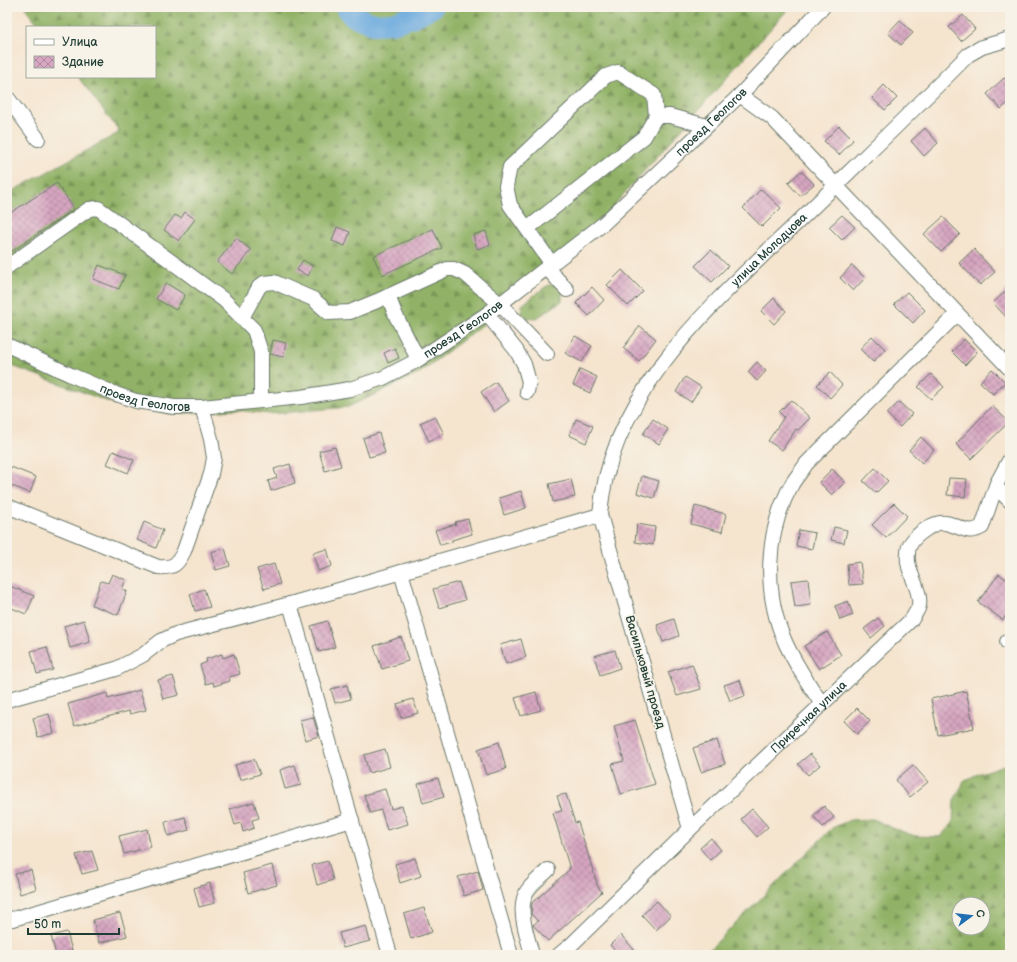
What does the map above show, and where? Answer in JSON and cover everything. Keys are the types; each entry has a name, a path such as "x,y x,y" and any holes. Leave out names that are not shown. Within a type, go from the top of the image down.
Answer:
{"street":[{"name":"проезд Геологов","path":"7,345 116,394 136,401 174,407 202,407 301,397 350,389 383,378 418,359 487,314 603,224 740,95 823,7"},
{"name":"улица Молодцова","path":"600,515 601,497 606,475 617,441 637,401 670,352 731,286 968,55 982,47 1008,42"},
{"path":"527,229 644,137 656,116 654,95 618,72 606,76 510,167 506,186 510,205 527,229 549,266 567,290"},
{"path":"740,95 772,118 1010,369"},
{"path":"7,97 38,140"},
{"path":"656,116 670,116 707,126"},
{"path":"7,267 88,209 98,208 224,300 254,330 261,352 261,401"},
{"path":"242,318 259,287 264,283 274,282 313,299 329,313 350,312 447,269 454,269 464,274 500,304 547,354"},
{"path":"388,296 396,316 418,359"},
{"path":"487,314 516,350 524,364 529,382 527,392"},
{"path":"822,704 802,676 785,643 775,611 770,581 771,548 779,513 792,484 806,464 957,314"},
{"path":"7,506 158,567 169,568 178,562 184,552 211,474 214,458 211,439 202,407"},
{"name":"Приречная улица","path":"559,955 912,619 920,605 918,593 907,559 909,546 919,534 933,525 943,522 959,526 969,531 982,527 996,487 1010,459"},
{"path":"996,487 1010,501"},
{"path":"7,700 116,669 144,655 162,641 176,634 290,604 600,515"},
{"name":"Васильковый проезд","path":"600,515 690,829"},
{"path":"401,572 511,955"},
{"path":"290,604 390,955"},
{"path":"7,918 13,919 352,820"},
{"path":"532,955 524,917 523,904 526,892 548,870"}],"green space":[{"path":"25,7 790,7 560,266 418,374 348,407 269,414 237,410 174,414 112,403 7,364 7,194 120,132 79,78 156,78 156,26 39,26"},
{"path":"554,283 562,292 562,301 537,318 528,319 521,313 522,305 545,287"},
{"path":"1010,763 1010,955 704,955 832,828 850,820 873,819 892,828 915,836 940,837 953,822 954,800 965,780 980,773"}],"building":[{"path":"963,15 975,29 961,41 949,27"},
{"path":"900,20 913,33 901,45 888,33"},
{"path":"1004,78 1010,84 1010,101 1001,109 987,94"},
{"path":"884,85 897,98 885,110 872,98"},
{"path":"839,126 853,140 839,155 824,141"},
{"path":"925,128 938,143 924,156 911,141"},
{"path":"801,171 814,184 800,196 788,183"},
{"path":"57,183 74,209 11,252 7,245 7,215"},
{"path":"761,189 781,208 762,227 743,208"},
{"path":"185,212 195,219 179,241 164,230 175,215 181,218"},
{"path":"842,215 855,227 842,240 829,227"},
{"path":"943,217 960,234 941,252 924,234"},
{"path":"337,227 350,232 345,246 332,241"},
{"path":"433,229 442,248 382,275 373,256"},
{"path":"486,231 490,245 477,249 473,235"},
{"path":"236,238 251,250 232,274 217,262"},
{"path":"974,249 995,272 980,285 959,263"},
{"path":"711,250 728,266 712,282 695,266"},
{"path":"303,260 313,266 308,276 297,270"},
{"path":"99,265 125,275 119,289 93,279"},
{"path":"852,265 865,278 853,291 840,278"},
{"path":"622,270 643,291 628,306 607,285"},
{"path":"166,283 185,295 176,310 156,299"},
{"path":"592,287 604,300 589,316 576,303"},
{"path":"1010,287 1010,321 993,303"},
{"path":"907,292 925,310 913,323 894,304"},
{"path":"774,298 786,311 774,324 761,311"},
{"path":"640,326 656,339 639,361 623,348"},
{"path":"575,336 592,346 582,362 565,353"},
{"path":"872,336 885,349 873,362 860,349"},
{"path":"964,339 977,352 965,365 952,352"},
{"path":"273,340 286,343 283,357 270,354"},
{"path":"395,348 399,358 388,363 384,353"},
{"path":"757,362 766,371 757,381 748,372"},
{"path":"580,369 597,377 590,393 573,385"},
{"path":"992,369 1005,382 993,394 980,382"},
{"path":"830,372 842,385 830,398 817,385"},
{"path":"931,374 944,387 931,399 918,387"},
{"path":"685,377 701,387 691,402 676,392"},
{"path":"496,382 509,401 494,412 481,392"},
{"path":"791,400 810,418 798,430 796,429 782,450 768,441 784,417 779,412"},
{"path":"899,402 912,414 900,427 887,414"},
{"path":"992,406 1009,422 971,459 956,444"},
{"path":"435,416 444,434 429,441 420,423"},
{"path":"576,419 593,426 586,443 569,435"},
{"path":"653,419 668,429 659,444 643,434"},
{"path":"379,433 385,453 369,457 363,438"},
{"path":"921,437 934,450 922,463 909,450"},
{"path":"335,447 341,466 325,471 319,451"},
{"path":"113,451 134,460 128,473 107,464"},
{"path":"290,464 295,483 271,491 268,481 277,478 274,469"},
{"path":"11,467 36,477 30,493 7,484 7,476"},
{"path":"875,468 888,481 876,493 863,481"},
{"path":"832,469 845,482 832,495 819,482"},
{"path":"642,476 659,481 654,498 637,493"},
{"path":"949,478 967,479 965,497 947,495"},
{"path":"571,479 575,497 553,502 549,484"},
{"path":"521,491 526,508 504,515 499,498"},
{"path":"894,503 907,516 886,538 872,525"},
{"path":"695,506 726,514 722,532 691,524"},
{"path":"468,519 472,534 440,545 435,530 456,524 455,522"},
{"path":"144,522 163,530 156,548 137,540"},
{"path":"637,524 655,527 653,545 635,542"},
{"path":"834,527 847,530 844,543 831,540"},
{"path":"799,530 815,533 812,549 796,546"},
{"path":"225,548 230,566 216,570 211,552"},
{"path":"327,549 332,566 318,571 313,553"},
{"path":"860,562 863,584 849,585 847,564"},
{"path":"274,564 280,584 264,589 257,569"},
{"path":"112,574 126,580 122,589 127,591 118,615 92,605 101,581 108,583"},
{"path":"999,574 1010,582 1010,610 1003,620 978,602"},
{"path":"808,579 811,605 795,607 791,581"},
{"path":"459,582 465,600 439,608 433,589"},
{"path":"7,585 34,596 26,614 7,606"},
{"path":"204,589 210,607 195,611 190,594"},
{"path":"848,601 853,615 840,620 835,606"},
{"path":"878,618 885,626 871,638 864,629"},
{"path":"674,619 679,636 663,642 657,625"},
{"path":"84,620 90,642 70,648 64,626"},
{"path":"327,621 335,647 319,652 311,626"},
{"path":"827,632 841,655 819,669 804,646"},
{"path":"401,637 408,661 382,669 374,646"},
{"path":"521,639 526,657 506,664 500,645"},
{"path":"47,647 53,670 37,674 31,651"},
{"path":"615,650 620,668 600,675 594,656"},
{"path":"222,654 223,658 234,654 240,674 229,677 230,681 214,686 213,682 206,684 200,665 207,662 206,659"},
{"path":"692,664 701,689 677,696 668,672"},
{"path":"173,676 179,695 163,699 158,680"},
{"path":"740,680 745,696 730,701 724,685"},
{"path":"347,685 351,699 335,703 331,689"},
{"path":"140,690 146,710 130,714 129,711 74,726 68,704 107,693 108,699"},
{"path":"966,691 974,728 938,735 931,699"},
{"path":"536,692 541,710 521,716 515,698"},
{"path":"413,699 418,713 401,718 397,704"},
{"path":"857,708 870,721 857,734 844,721"},
{"path":"49,714 54,733 38,737 33,718"},
{"path":"313,717 319,736 305,740 300,720"},
{"path":"635,720 655,784 621,794 612,764 624,761 614,726"},
{"path":"717,740 725,764 701,772 693,748"},
{"path":"499,742 506,769 486,775 478,749"},
{"path":"385,749 390,767 369,773 364,755"},
{"path":"810,754 820,765 808,775 798,764"},
{"path":"254,759 260,774 240,780 235,765"},
{"path":"295,765 301,785 285,789 280,770"},
{"path":"913,765 928,782 910,797 896,780"},
{"path":"438,778 444,797 423,803 418,784"},
{"path":"385,789 391,809 402,806 408,824 387,830 381,810 370,813 364,795"},
{"path":"566,794 575,823 578,822 598,887 602,892 548,941 533,925 538,921 531,914 532,903 570,869 553,813 562,811 557,796"},
{"path":"254,802 259,818 252,820 254,828 243,832 241,823 235,825 230,809"},
{"path":"824,806 834,817 823,827 813,816"},
{"path":"752,809 768,827 757,837 741,819"},
{"path":"185,817 189,830 168,836 165,822"},
{"path":"147,829 151,847 124,854 119,836"},
{"path":"711,838 721,850 710,860 700,848"},
{"path":"92,851 98,870 82,874 76,855"},
{"path":"415,858 421,876 400,883 395,864"},
{"path":"328,861 333,880 317,885 312,865"},
{"path":"272,865 277,885 248,893 243,873"},
{"path":"31,870 36,889 20,894 15,874"},
{"path":"478,871 483,890 464,896 458,877"},
{"path":"210,883 215,903 199,907 194,888"},
{"path":"657,901 671,916 656,930 642,915"},
{"path":"424,908 432,932 411,939 404,914"},
{"path":"120,913 127,936 99,943 93,920"},
{"path":"366,926 370,941 343,948 339,933"},
{"path":"67,932 72,951 56,955 51,936"},
{"path":"621,935 639,955 619,955 610,945"}],"waterway":[{"path":"347,7 352,15 373,24 392,23 414,16 432,7"}]}
